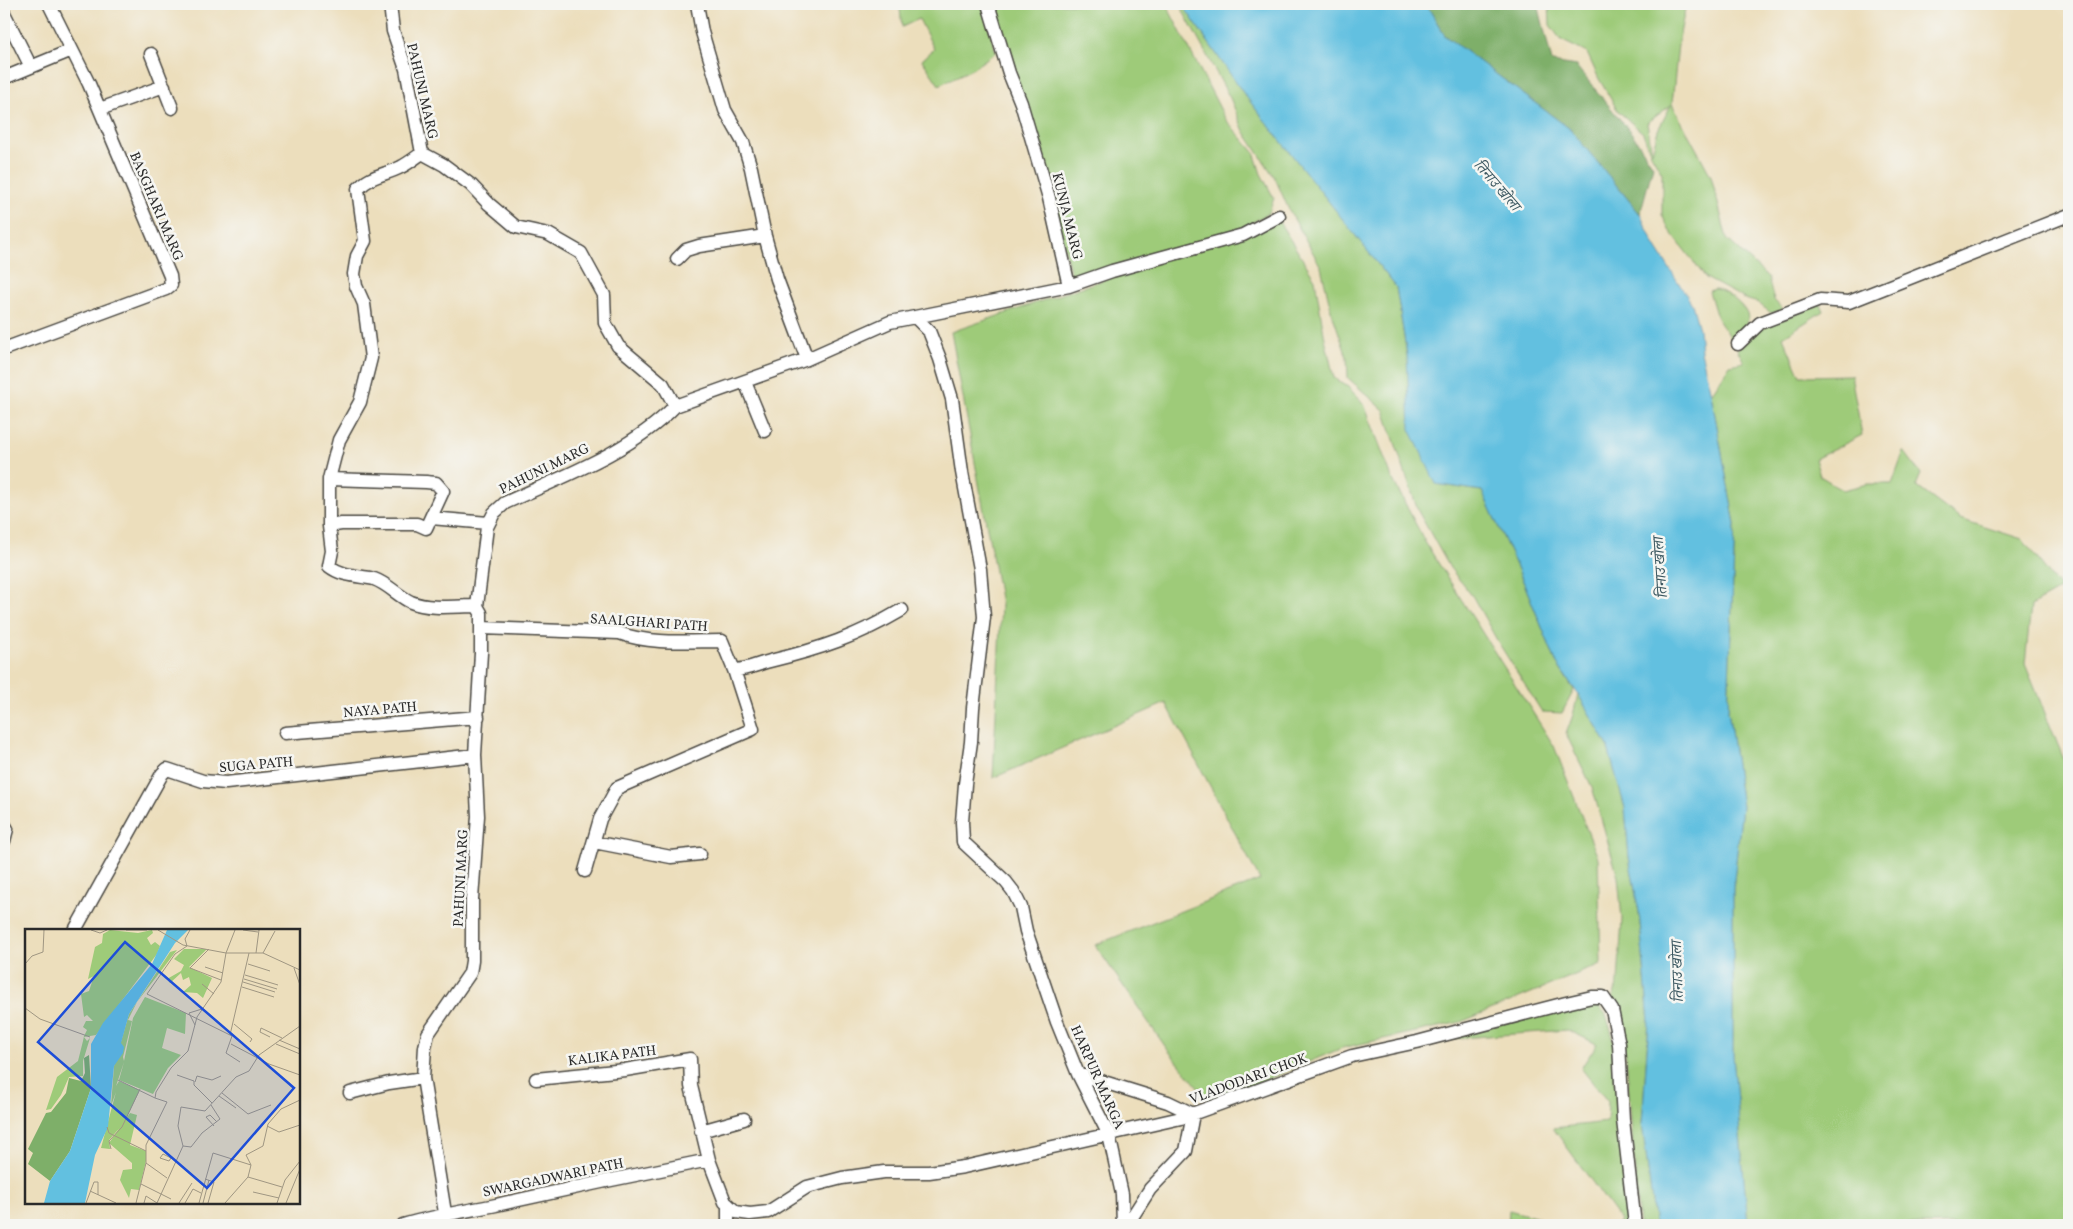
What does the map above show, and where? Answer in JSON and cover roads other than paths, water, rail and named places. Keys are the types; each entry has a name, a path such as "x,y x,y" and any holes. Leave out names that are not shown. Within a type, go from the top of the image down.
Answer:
{"street":[{"name":"BASGHARI MARG","path":"4,349 130,304 166,289 171,285 170,276 100,109 49,4"},
{"name":"PAHUNI MARG","path":"390,4 393,31 406,69 422,153 444,165 471,185 489,204 516,227 548,234 581,253 604,295 605,323 618,346 663,384 676,406 658,424 632,440 594,461 505,503 494,513 488,523 477,606 481,614 481,628 475,756 478,816 472,899 472,961 470,973 428,1034 425,1047 423,1078 446,1220"},
{"path":"697,4 702,32 725,110 743,142 751,168 776,279 808,359"},
{"name":"KUNJA MARG","path":"988,4 1049,198 1069,286"},
{"path":"4,13 31,67"},
{"path":"4,78 72,50"},
{"path":"151,54 172,108"},
{"path":"100,109 164,86"},
{"path":"422,153 401,167 363,183 358,189 365,241 357,256 354,274 356,286 364,304 371,358 360,402 339,440 330,479 329,526 332,551 330,566 337,572 374,580 404,598 421,605 477,606"},
{"path":"1738,344 1760,323 1785,313 1820,300 1849,302 2069,215"},
{"path":"676,406 808,359 890,322 1069,286 1112,271 1243,235 1280,216"},
{"path":"677,259 686,250 699,246 765,236"},
{"name":"HARPUR MARGA","path":"915,317 929,331 952,399 962,472 980,569 984,617 973,708 972,742 962,813 963,842 1013,891 1021,907 1026,931 1040,973 1078,1074 1109,1135 1122,1194 1125,1225"},
{"path":"745,382 765,431"},
{"path":"329,526 341,524 417,524 426,528 443,491 436,483 330,479"},
{"path":"431,518 488,523"},
{"path":"585,872 600,819 617,788 753,729 734,670 743,670 763,663 824,648 862,632 902,610"},
{"name":"SAALGHARI PATH","path":"481,628 619,633 633,638 651,640 722,641 734,670"},
{"name":"NAYA PATH","path":"285,733 478,717"},
{"name":"SUGA PATH","path":"76,929 162,774 167,769 203,781 226,783 475,756"},
{"path":"4,824 7,829 4,841"},
{"path":"594,842 671,857 700,854"},
{"name":"VLADODARI CHOK","path":"728,1206 736,1212 750,1214 768,1212 807,1188 842,1178 884,1172 929,1172 964,1167 1109,1135 1193,1114 1352,1056 1416,1042 1566,1002 1603,997 1612,1010 1619,1044 1623,1120 1635,1225"},
{"name":"KALIKA PATH","path":"536,1079 625,1070 690,1059 691,1086 701,1131"},
{"path":"1078,1074 1168,1102 1193,1114 1186,1151 1150,1189 1125,1225"},
{"path":"350,1092 423,1078"},
{"path":"728,1225 728,1206 709,1160 701,1131 744,1119"},
{"name":"SWARGADWARI PATH","path":"403,1225 446,1220 709,1160"},
{"path":"768,1212 772,1225"}],"water":[{"name":"तिनाउ खोला","path":"1182,4 1426,4 1445,36 1570,129 1640,214 1654,244 1692,304 1699,329 1701,351 1711,394 1735,524 1728,710 1742,806 1733,889 1733,1055 1748,1225 1655,1225 1642,1123 1649,1021 1639,912 1629,857 1625,808 1607,744 1578,694 1557,664 1521,576 1482,491 1436,484 1410,429 1407,355 1396,287 1244,94"}]}
